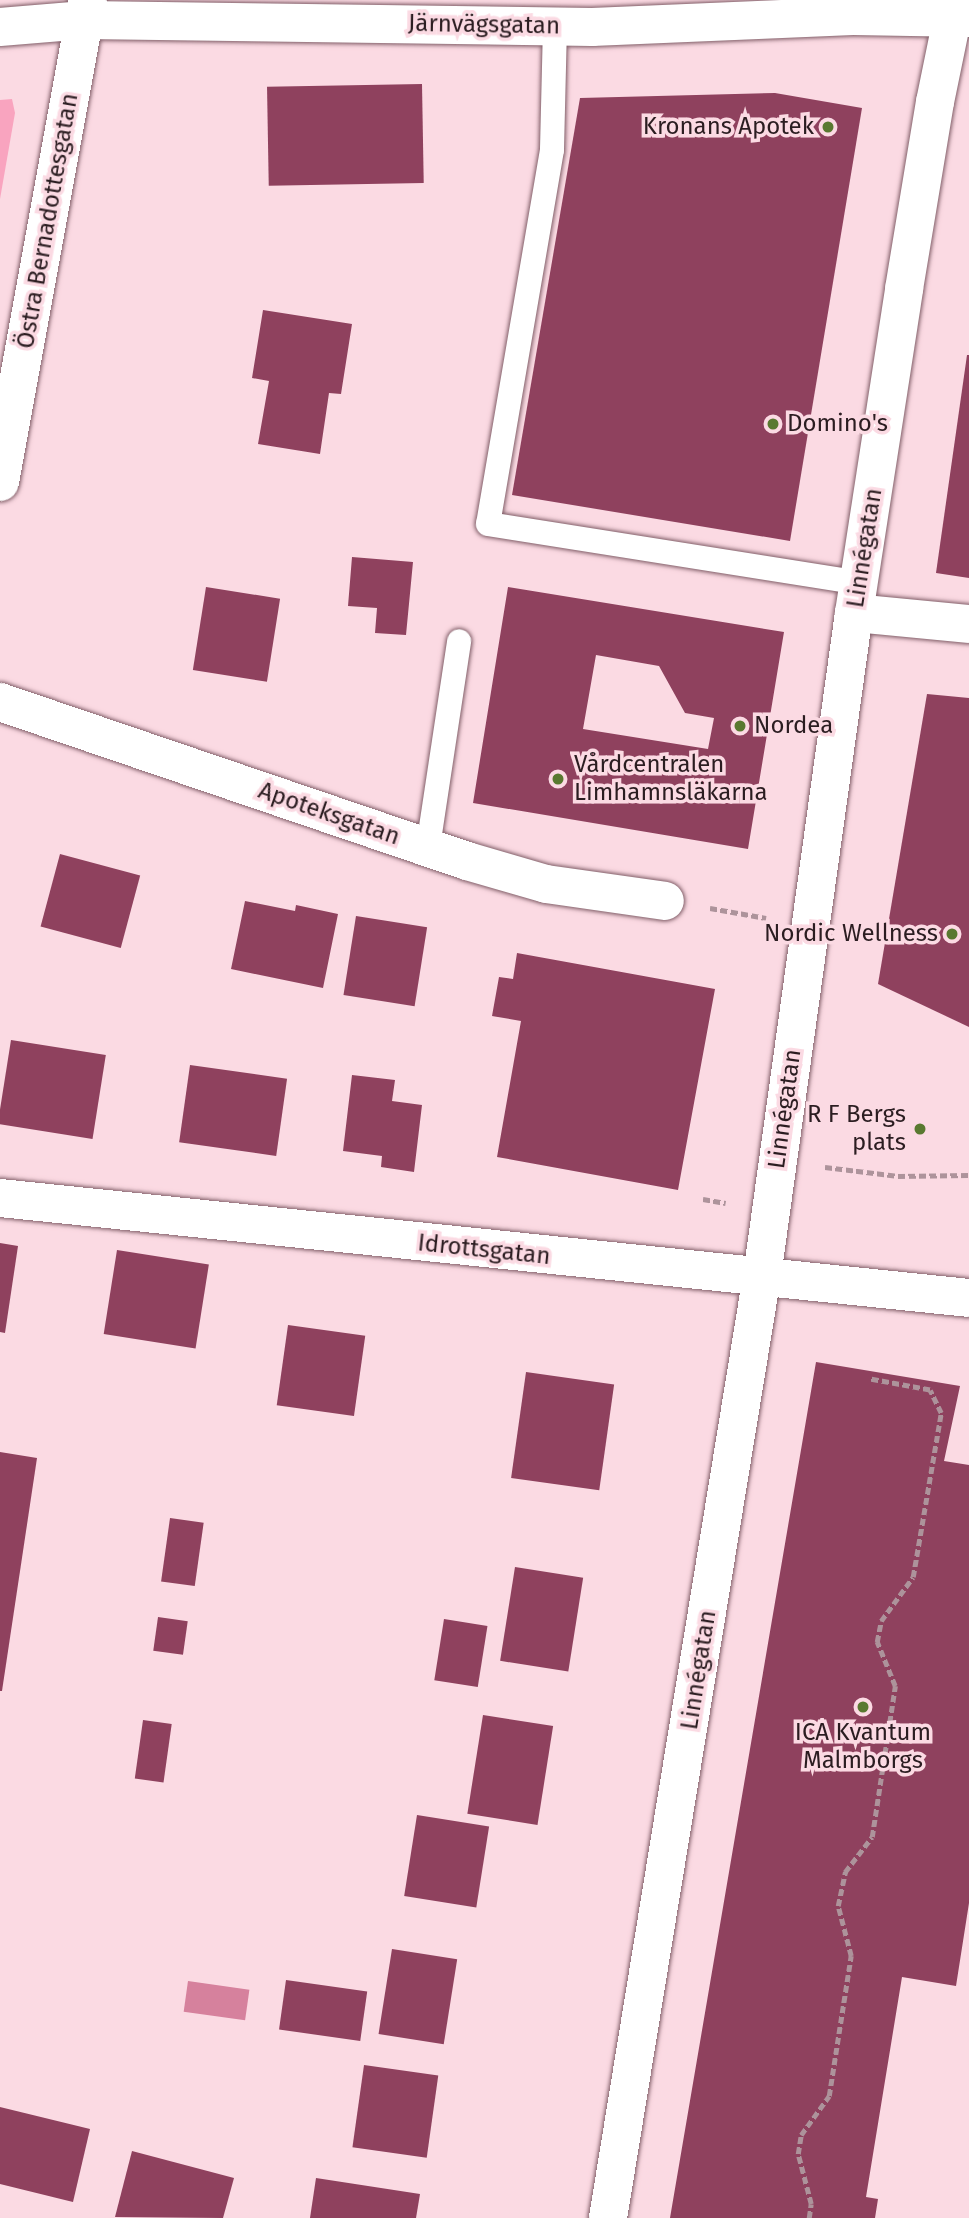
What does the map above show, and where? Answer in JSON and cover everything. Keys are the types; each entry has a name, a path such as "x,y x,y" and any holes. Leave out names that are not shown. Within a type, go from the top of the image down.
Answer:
{"street":[{"name":"Järnvägsgatan","path":"0,27 86,10 555,26 959,12"},
{"name":"Östra Bernadottesgatan","path":"0,482 86,10"},
{"name":"Linnégatan","path":"608,2218 762,1276 857,598 933,115 959,12"},
{"path":"857,598 969,624"},
{"name":"Apoteksgatan","path":"0,702 428,847 546,884 664,901"},
{"name":"Idrottsgatan","path":"0,1198 969,1298"}],"lane":[{"path":"555,26 552,150 488,524 857,598"},
{"path":"428,847 459,641"}],"path":[{"path":"664,901 811,928"},
{"path":"825,1167 898,1176 969,1175"},
{"path":"808,2218 811,2204 797,2154 801,2135 829,2096 851,1956 838,1906 845,1872 872,1837 895,1686 877,1642 881,1621 913,1577 941,1413 930,1390 870,1379"}],"shaded area":[{"path":"12,99 15,113 0,199 0,100"},
{"path":"188,1981 249,1990 245,2020 184,2012"}],"building":[{"path":"422,84 424,183 269,186 267,87"},
{"path":"775,93 862,108 790,541 512,495 580,98"},
{"path":"263,310 352,324 341,394 329,393 320,454 258,444 269,381 252,378"},
{"path":"969,355 969,578 936,573"},
{"path":"352,557 413,562 406,635 375,633 377,608 348,606"},
{"path":"206,587 280,599 267,682 193,670"},
{"path":"508,587 784,632 748,849 473,803","holes":["596,655 659,666 685,713 714,718 708,749 583,729"]},
{"path":"927,694 969,698 969,1027 878,984"},
{"path":"60,854 140,875 121,948 41,926"},
{"path":"245,901 295,911 296,905 338,914 323,988 231,969"},
{"path":"356,916 427,927 415,1006 343,995"},
{"path":"517,953 715,989 678,1190 497,1157 521,1021 492,1016 499,977 513,979"},
{"path":"11,1040 106,1055 93,1139 0,1124"},
{"path":"190,1065 287,1079 276,1156 179,1142"},
{"path":"352,1075 395,1080 392,1101 422,1105 414,1172 381,1167 382,1156 343,1151"},
{"path":"0,1243 18,1246 5,1333 0,1332"},
{"path":"117,1250 209,1265 196,1349 104,1334"},
{"path":"288,1325 365,1336 354,1416 277,1405"},
{"name":"ICA Kvantum Malmborgs","path":"816,1362 960,1386 944,1461 969,1465 969,1903 956,1986 902,1977 866,2197 878,2199 875,2218 670,2218"},
{"path":"526,1372 614,1384 599,1490 511,1478"},
{"path":"0,1452 37,1458 2,1691 0,1691"},
{"path":"170,1518 204,1523 195,1586 161,1581"},
{"path":"515,1567 583,1578 568,1672 500,1661"},
{"path":"158,1617 188,1621 183,1655 153,1651"},
{"path":"444,1619 487,1626 478,1687 434,1680"},
{"path":"483,1715 553,1726 537,1825 467,1814"},
{"path":"143,1720 172,1724 164,1782 135,1778"},
{"path":"417,1815 489,1826 476,1907 404,1896"},
{"path":"392,1949 457,1959 444,2044 379,2034"},
{"path":"286,1980 367,1991 360,2041 279,2030"},
{"path":"364,2065 438,2075 427,2158 352,2147"},
{"path":"0,2107 90,2129 73,2202 0,2184"},
{"path":"132,2151 234,2178 223,2218 115,2217"},
{"path":"316,2178 420,2194 416,2218 310,2218"}],"place":[{"name":"Kronans Apotek","path":"828,127"},
{"name":"Domino's","path":"773,424"},
{"name":"Nordea","path":"740,726"},
{"name":"Vårdcentralen Limhamnsläkarna","path":"558,779"},
{"name":"Nordic Wellness","path":"952,934"},
{"name":"R F Bergs plats","path":"920,1129"},
{"name":"ICA Kvantum Malmborgs","path":"863,1707"}]}
